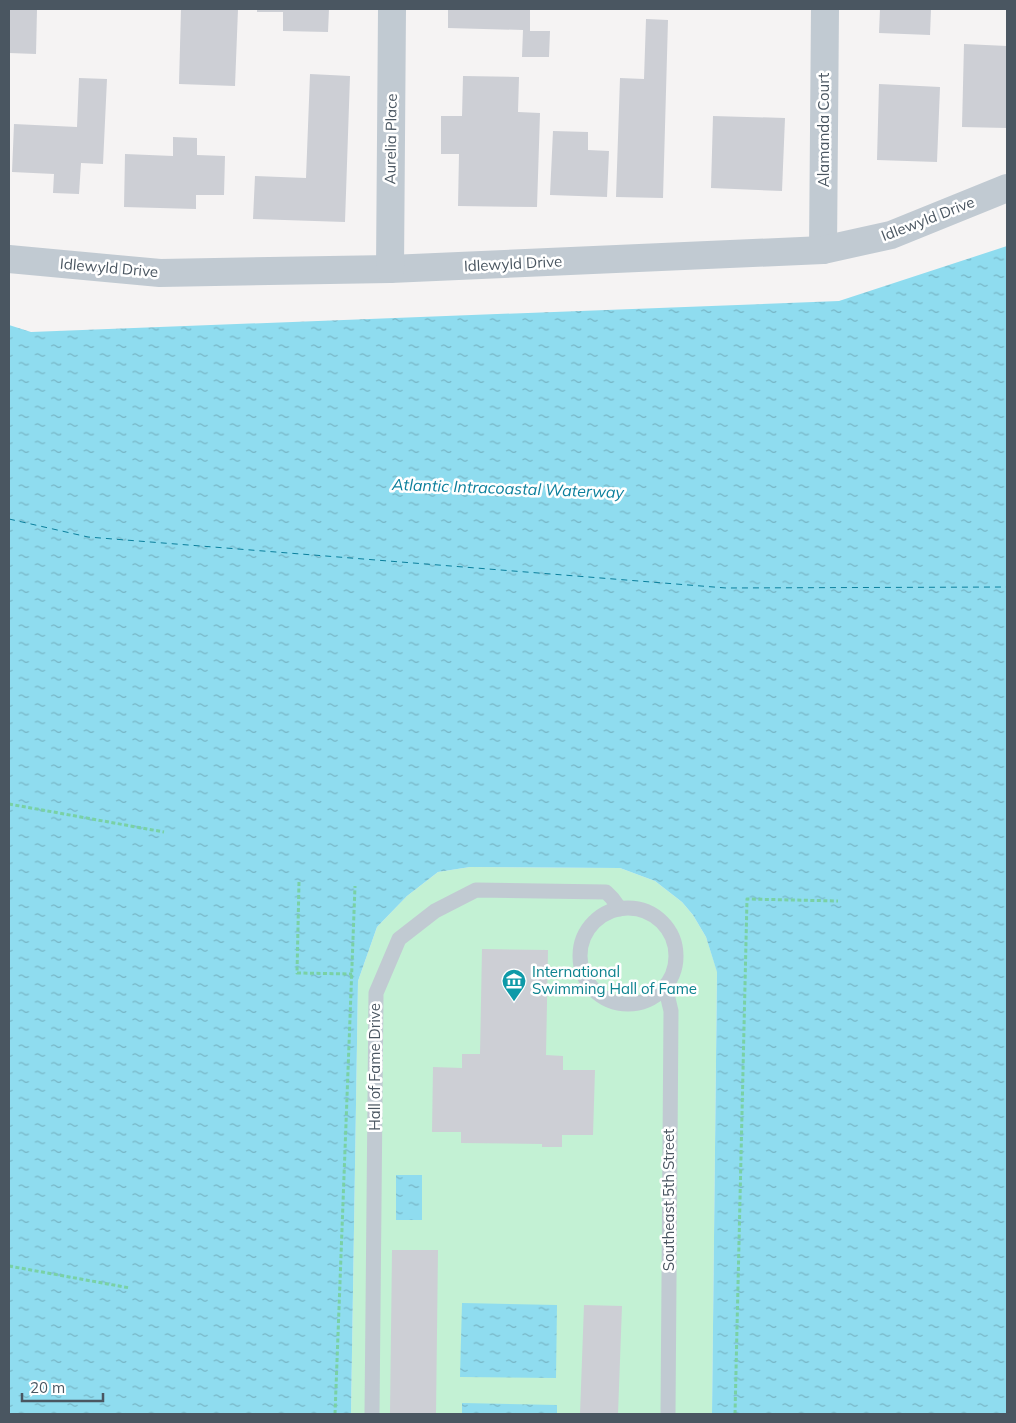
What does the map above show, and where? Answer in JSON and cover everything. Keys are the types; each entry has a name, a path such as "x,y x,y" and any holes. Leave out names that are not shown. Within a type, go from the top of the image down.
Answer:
{"street":[{"name":"Aurelia Place","path":"390,269 392,9"},
{"name":"Alamanda Court","path":"823,250 825,9"},
{"name":"Idlewyld Drive","path":"9,259 160,273 390,269 823,250 891,235 1007,188"}],"lane":[{"name":"Hall of Fame Drive","path":"372,1414 376,992 399,939 435,911 476,890 606,892 620,909"},
{"path":"627,908 642,910 656,917 666,928 673,941 676,956 673,972 665,986 653,997 638,1003 621,1004 606,999 592,989 584,975 580,959 582,943 588,929 598,918 612,910 627,908"},
{"name":"Southeast 5th Street","path":"665,986 671,1011 668,1414"}],"path":[{"path":"9,804 164,832"},
{"path":"298,882 297,973 352,974"},
{"path":"335,1414 355,886"},
{"path":"736,1414 747,899 838,900"},
{"path":"9,1266 130,1288"}],"green space":[{"path":"470,867 620,868 655,881 682,902 693,915 706,937 717,971 712,1414 351,1414 358,981 377,927 407,896 438,872"}],"water":[{"name":"Atlantic Intracoastal Waterway","path":"1007,246 1007,1414 712,1414 717,972 706,937 693,915 682,902 655,881 620,868 470,867 438,872 407,896 377,927 358,981 351,1414 9,1414 9,325 31,332 839,301"},
{"path":"396,1175 422,1175 422,1220 396,1220"},
{"path":"462,1303 557,1305 556,1378 460,1377"},
{"path":"462,1403 557,1405 557,1414 462,1414"}],"building":[{"path":"9,9 37,9 36,54 9,53"},
{"path":"181,9 238,9 235,86 179,84"},
{"path":"257,9 329,9 328,32 283,31 283,12 257,12"},
{"path":"448,9 530,9 530,31 550,31 549,57 522,57 523,30 448,28"},
{"path":"880,9 931,9 930,35 879,33"},
{"path":"646,19 668,20 663,198 616,197 620,78 644,79"},
{"path":"964,44 1007,46 1007,128 962,127"},
{"path":"310,74 350,76 345,222 253,219 255,176 306,178"},
{"path":"463,76 519,77 518,112 540,113 537,207 458,206 459,154 441,154 441,116 462,116"},
{"path":"79,78 107,79 103,164 81,163 79,194 53,193 54,174 12,172 14,124 77,127"},
{"path":"879,84 940,87 937,162 877,160"},
{"path":"713,116 785,118 782,191 711,188"},
{"path":"553,131 588,132 588,150 609,151 607,197 550,195"},
{"path":"173,137 197,138 197,155 225,156 224,195 196,195 196,209 124,207 125,154 173,156"},
{"name":"International Swimming Hall of Fame","path":"482,949 548,950 546,1055 563,1056 563,1070 595,1070 593,1135 562,1135 562,1147 542,1147 542,1144 461,1143 461,1132 432,1132 433,1067 462,1068 462,1054 480,1054"},
{"path":"392,1250 438,1250 436,1414 390,1414"},
{"path":"584,1305 622,1306 618,1414 580,1414"}],"ferry route":[{"path":"9,519 88,537 726,588 1007,587"}],"place":[{"name":"International Swimming Hall of Fame","path":"514,1002"}]}
